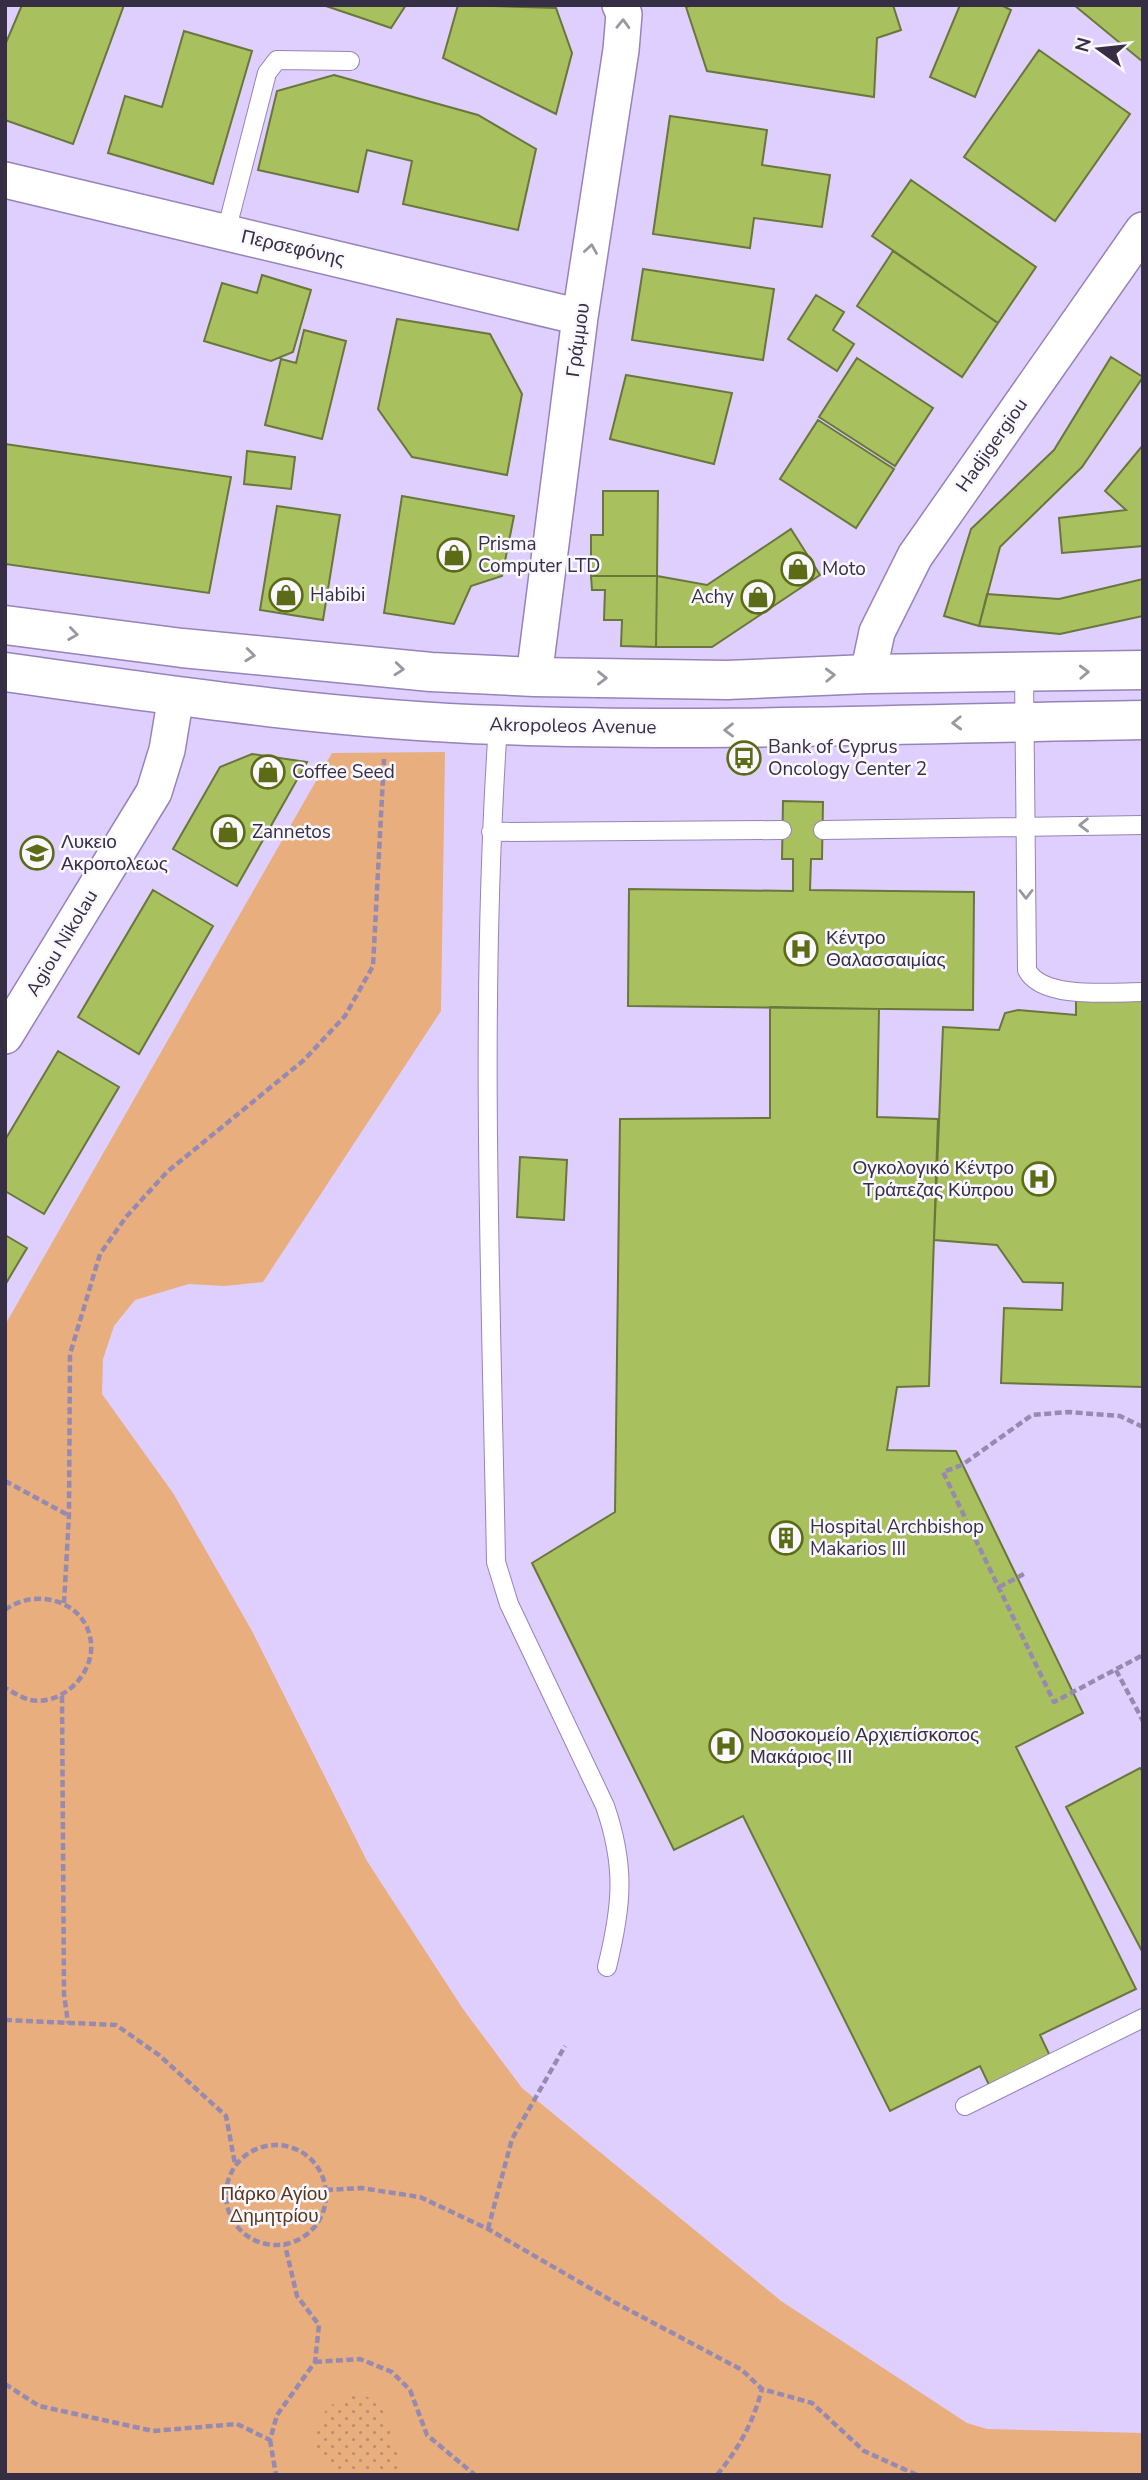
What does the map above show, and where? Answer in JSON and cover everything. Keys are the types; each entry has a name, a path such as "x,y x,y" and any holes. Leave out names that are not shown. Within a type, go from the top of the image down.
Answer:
{"main road":[{"path":"5,625 183,648 431,672 534,677 727,680 868,674 1143,670"},
{"name":"Akropoleos Avenue","path":"5,672 176,696 498,725 723,730 1143,720"}],"street":[{"name":"Γράμμου","path":"534,677 580,317 621,50 624,14 620,5"},
{"name":"Περσεφόνης","path":"5,180 580,317"},
{"name":"Hadjigergiou","path":"868,674 877,632 915,556 1143,230"},
{"name":"Agiou Nikolau","path":"5,1035 154,792 167,750 176,696"}],"lane":[{"path":"226,232 267,73 277,60 350,61"},
{"path":"1024,673 1026,962 1031,978 1051,989 1065,991 1143,992"},
{"path":"498,725 491,832 487,1065 496,1562 509,1604 604,1806 616,1839 621,1896 619,1919 607,1967"},
{"path":"823,830 1143,825"},
{"path":"491,832 782,830"},
{"path":"965,2106 1143,2018"}],"path":[{"path":"64,1603 69,1516 70,1354 100,1254 126,1217 167,1172 304,1060 345,1016 373,966 387,716"},
{"path":"1143,1427 1120,1416 1068,1412 1032,1415 962,1465 943,1472 1054,1702 1143,1655"},
{"path":"5,1481 69,1516"},
{"path":"999,1587 1026,1573"},
{"path":"5,1610 18,1601 41,1596 64,1603 84,1623 91,1650 82,1677 62,1696 31,1700 5,1688"},
{"path":"1116,1670 1143,1721"},
{"path":"62,1696 64,1994 68,2023"},
{"path":"5,2020 116,2025 159,2054 226,2116 235,2164"},
{"path":"488,2229 512,2139 565,2046"},
{"path":"277,2145 300,2151 317,2167 326,2190 324,2209 316,2225 302,2238 285,2245 261,2244 240,2231 227,2211 226,2186 235,2164 254,2149 277,2145"},
{"path":"326,2190 361,2188 420,2197 488,2229 614,2302 742,2370 762,2389 812,2403 864,2451 917,2475"},
{"path":"276,2475 270,2440 277,2415 315,2362 319,2325 297,2296 285,2245"},
{"path":"315,2362 360,2359 392,2372 410,2390 427,2435 475,2475"},
{"path":"5,2384 39,2406 153,2431 237,2424 270,2440"},
{"path":"717,2475 736,2451 754,2419 762,2389"}],"green space":[{"name":"Πάρκο Αγίου Δημητρίου","path":"445,752 441,1011 263,1282 225,1286 189,1284 135,1300 114,1326 103,1359 102,1394 173,1493 252,1631 367,1861 463,2009 522,2088 781,2301 967,2423 987,2429 1143,2433 1143,2475 5,2475 5,1325 332,753"},
{"path":"363,2394 383,2407 400,2462 408,2475 340,2475 313,2447 318,2425 327,2410 341,2400"}],"building":[{"path":"22,5 124,5 73,144 5,120 5,45"},
{"path":"323,5 406,5 391,28"},
{"path":"458,5 556,8 572,53 556,114 443,58"},
{"path":"893,5 901,30 877,38 874,97 707,71 686,7"},
{"path":"960,5 1001,5 1011,10 975,97 930,77"},
{"path":"1074,5 1143,5 1143,62"},
{"path":"184,31 252,51 213,184 108,153 125,96 162,107"},
{"path":"1039,50 1130,114 1055,221 964,157"},
{"path":"334,75 478,115 536,149 518,230 403,204 412,161 367,150 358,192 258,170 277,91"},
{"path":"670,116 767,130 762,165 830,175 822,227 754,218 750,248 653,234"},
{"path":"911,180 1036,267 998,323 872,236"},
{"path":"893,251 998,323 962,377 857,306"},
{"path":"643,269 774,289 763,360 632,340"},
{"path":"262,275 311,290 293,352 271,361 204,341 222,283 257,293"},
{"path":"816,295 844,312 833,330 854,344 837,371 788,339"},
{"path":"397,319 490,334 522,394 507,475 412,457 378,409"},
{"path":"304,330 346,341 322,439 265,425 281,359 296,363"},
{"path":"1111,357 1143,377 1082,467 1000,547 979,626 944,616 971,529 1054,450"},
{"path":"857,358 933,408 895,466 819,417"},
{"path":"626,375 732,393 714,464 610,439"},
{"path":"818,420 894,469 856,528 780,479"},
{"path":"5,444 231,477 209,593 5,564"},
{"path":"1143,445 1143,546 1062,553 1059,518 1126,510 1105,491"},
{"path":"247,451 295,457 291,489 244,484"},
{"path":"603,491 658,491 657,576 591,576 591,535 603,535"},
{"path":"402,496 514,516 502,576 471,586 454,624 384,613"},
{"path":"277,506 340,515 323,620 260,610"},
{"path":"791,529 820,575 712,647 656,647 657,576 707,585"},
{"path":"591,576 657,576 656,647 621,646 622,620 604,620 605,590 592,590"},
{"path":"1143,579 1143,616 1060,634 979,626 987,594 1059,599"},
{"path":"252,754 307,762 237,886 173,849 220,767"},
{"name":"Κέντρο Θαλασσαιμίας","path":"783,801 823,802 822,859 811,859 810,890 974,892 973,1010 628,1006 629,889 793,891 793,859 782,859"},
{"path":"153,890 213,926 139,1054 78,1017"},
{"name":"Ογκολογικό Κέντρο Τράπεζας Κύπρου","path":"1143,998 1143,1387 1001,1383 1004,1308 1062,1310 1063,1283 1023,1282 997,1245 934,1240 943,1027 999,1030 1005,1013 1018,1010 1076,1015 1076,1000"},
{"name":"Hospital Archbishop Makarios III","path":"770,1007 879,1009 877,1117 938,1119 929,1386 897,1387 887,1450 956,1451 1083,1713 1016,1747 1136,1989 1040,2035 1051,2058 991,2089 980,2066 890,2111 743,1816 674,1850 532,1563 615,1512 620,1119 770,1118"},
{"path":"58,1051 119,1087 44,1214 5,1191 5,1140"},
{"path":"520,1157 567,1160 564,1220 517,1217"},
{"path":"5,1235 27,1248 5,1285"},
{"path":"1140,1768 1143,1772 1143,1953 1066,1807"}],"place":[{"name":"Prisma Computer LTD","path":"454,555"},
{"name":"Moto","path":"798,569"},
{"name":"Habibi","path":"286,595"},
{"name":"Achy","path":"758,597"},
{"name":"Bank of Cyprus Oncology Center 2","path":"744,758"},
{"name":"Coffee Seed","path":"268,772"},
{"name":"Zannetos","path":"228,832"},
{"name":"Λυκειο Ακροπολεως","path":"37,853"},
{"name":"Κέντρο Θαλασσαιμίας","path":"801,949"},
{"name":"Ογκολογικό Κέντρο Τράπεζας Κύπρου","path":"1039,1179"},
{"name":"Hospital Archbishop Makarios III","path":"786,1538"},
{"name":"Νοσοκομείο Αρχιεπίσκοπος Μακάριος ΙΙΙ","path":"726,1746"}]}
